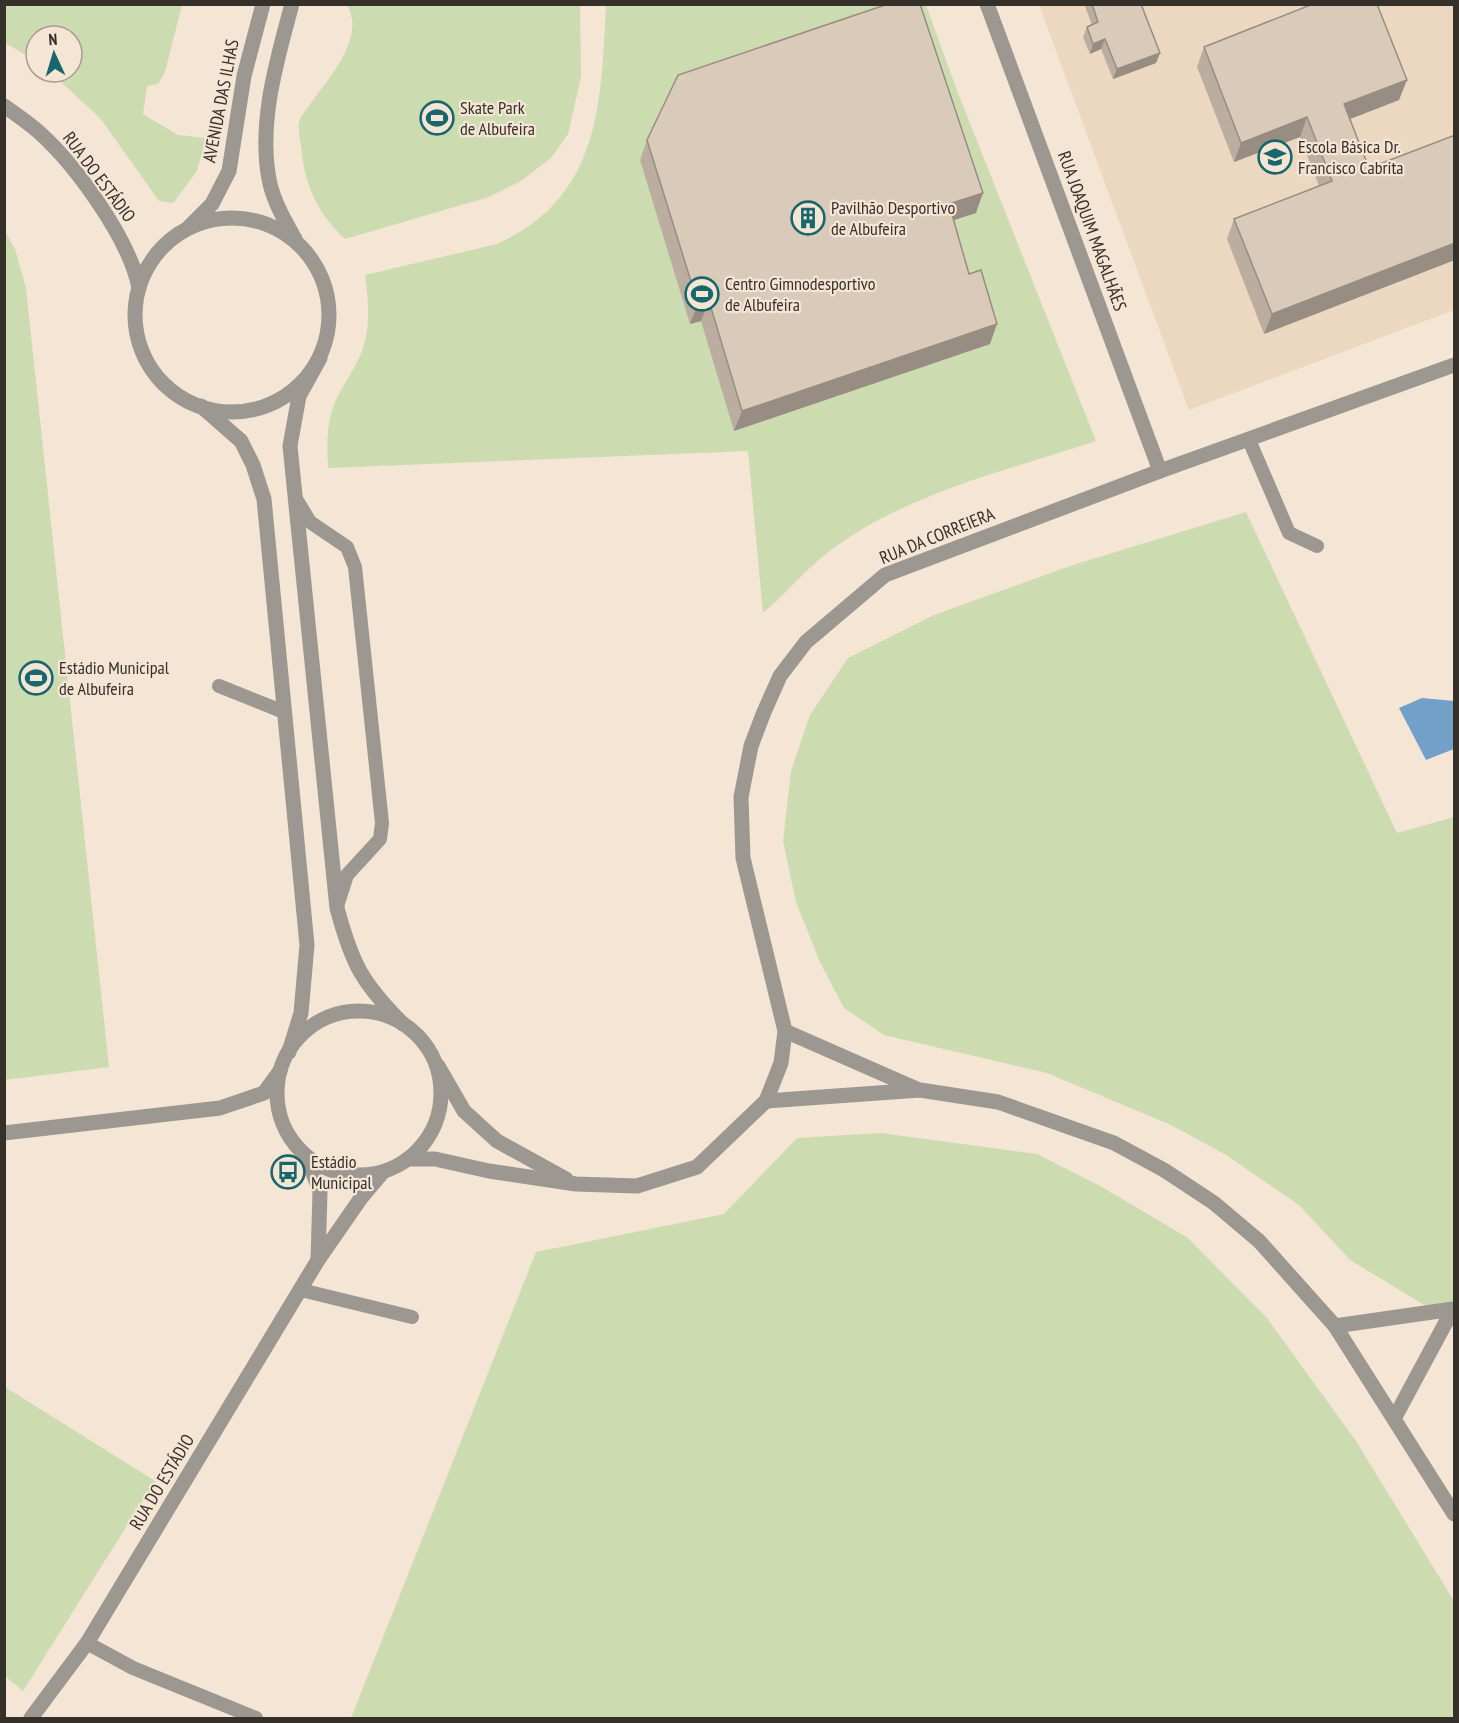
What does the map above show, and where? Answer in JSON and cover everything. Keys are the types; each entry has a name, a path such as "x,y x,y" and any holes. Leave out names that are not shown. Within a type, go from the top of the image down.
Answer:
{"street":[{"name":"AVENIDA DAS ILHAS","path":"187,229 212,204 229,171 244,76 263,4"},
{"path":"292,4 279,52 266,127 270,182 277,206 296,242"},
{"name":"RUA JOAQUIM MAGALHÃES","path":"987,4 1160,471"},
{"name":"RUA DO ESTÁDIO","path":"4,106 42,135 75,171 121,238 136,274 139,288"},
{"path":"289,1052 301,1014 307,945 264,499 253,465 241,441 201,406 170,390 155,374 143,352 135,322 139,288 148,267 165,246 187,229 224,219 252,220 275,227 296,242 312,259 323,279 330,307 327,335 320,358 299,396 290,446 337,908 357,969 372,993 403,1024"},
{"path":"201,406 233,412 258,408 284,397 304,380 320,358"},
{"name":"RUA DA CORREIERA","path":"410,1159 435,1159 489,1171 576,1184 637,1186 697,1167 766,1101 782,1063 785,1031 743,858 741,797 751,746 780,676 806,642 885,575 1160,471 1455,365"},
{"name":"RUA DO ESTÁDIO","path":"4,1133 220,1108 264,1093 300,1036 333,1015 360,1011 396,1019 419,1036 438,1066 442,1090 441,1110 430,1137 410,1159 383,1172 353,1176 324,1168 307,1157"},
{"path":"785,1031 920,1090"},
{"path":"438,1066 464,1111 497,1141 576,1184"},
{"name":"RUA DO ESTÁDIO","path":"280,1071 276,1089 282,1124 307,1157 320,1192 318,1260"},
{"path":"766,1101 920,1090 998,1102 1114,1143 1164,1170 1214,1203 1259,1241 1335,1326 1455,1514"},
{"name":"RUA DO ESTÁDIO","path":"31,1719 87,1643 318,1260 361,1198 383,1172"},
{"path":"1335,1326 1453,1310 1395,1418"}],"lane":[{"path":"1249,440 1289,533 1317,546"},
{"path":"296,499 310,522 347,547 355,567 382,823 380,839 347,875 337,908"},
{"path":"219,686 284,712"},
{"path":"301,1290 412,1317"},
{"path":"87,1643 133,1668 256,1719"}],"shaded area":[{"name":"Escola Básica Dr. Francisco Cabrita","path":"1039,5 1454,5 1454,310 1189,410"}],"green space":[{"path":"5,4 182,5 165,72 158,84 147,86 143,114 178,135 206,138 197,171 173,203 159,201 100,118 63,84 84,84 84,24 24,24 24,54 5,43"},
{"name":"Centro Gimnodesportivo de Albufeira","path":"606,4 926,5 956,88 1096,441 956,486 888,515 856,533 826,554 763,613 748,451 328,468 330,417 339,393 357,362 366,339 368,311 365,275 497,244 531,224 557,201 576,174 589,144 597,111"},
{"name":"Skate Park de Albufeira","path":"347,5 580,5 581,77 568,134 551,158 521,181 489,197 345,239 327,219 309,185 305,172 299,125 303,114 336,69 349,43 352,17"},
{"name":"Estádio Municipal de Albufeira","path":"4,229 15,249 26,288 109,1067 5,1080"},
{"path":"1246,512 1397,833 1454,817 1454,1323 1350,1260 1299,1205 1226,1155 1171,1125 1047,1073 884,1035 844,1008 820,962 796,902 783,841 791,771 810,715 848,658 934,615 1070,566"},
{"path":"881,1133 1037,1154 1102,1187 1188,1238 1267,1318 1356,1441 1454,1601 1454,1718 351,1718 536,1252 724,1214 797,1138"},
{"path":"5,1387 155,1481 23,1691 5,1676"}],"water":[{"path":"1422,698 1454,701 1454,749 1426,760 1399,708"}],"building":[{"name":"Pavilhão Desportivo de Albufeira","path":"888,4 920,4 983,193 949,204 969,274 981,270 997,324 742,411 709,301 698,304 647,140 678,75"},
{"path":"1092,4 1141,4 1160,53 1117,69 1105,39 1093,44 1087,27 1098,22"},
{"path":"1313,4 1377,4 1407,80 1344,104 1369,168 1455,135 1455,243 1272,314 1234,219 1332,181 1307,117 1241,143 1204,47"}],"place":[{"name":"Skate Park de Albufeira","path":"437,118"},
{"name":"Escola Básica Dr. Francisco Cabrita","path":"1275,157"},
{"name":"Pavilhão Desportivo de Albufeira","path":"808,218"},
{"name":"Centro Gimnodesportivo de Albufeira","path":"702,294"},
{"name":"Estádio Municipal de Albufeira","path":"36,678"},
{"name":"Estádio Municipal","path":"288,1172"}]}
